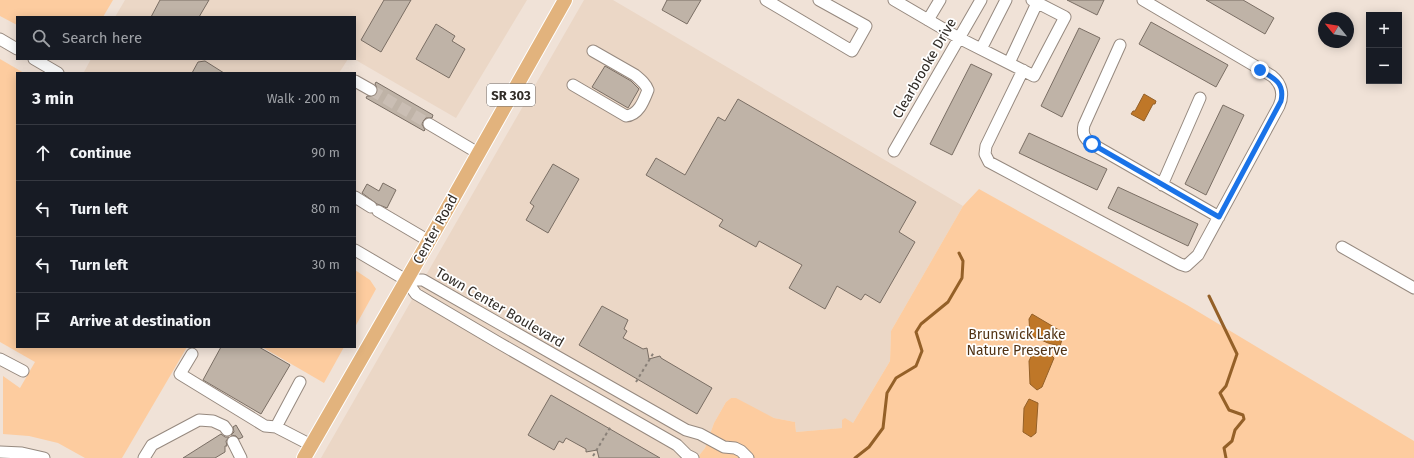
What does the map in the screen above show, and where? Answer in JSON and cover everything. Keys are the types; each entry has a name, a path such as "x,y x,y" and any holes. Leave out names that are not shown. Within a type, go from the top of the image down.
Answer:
{"main road":[{"name":"Center Road","path":"304,458 565,0"}],"street":[{"path":"766,0 852,51 866,26 819,0"},
{"path":"894,0 959,38 1034,76 1065,17 1035,1 1009,63"},
{"path":"928,20 940,0"},
{"name":"Clearbrooke Drive","path":"894,152 981,0"},
{"path":"981,49 1006,0"},
{"path":"1023,70 986,146 985,154 990,162 1186,266 1198,255 1219,217 1279,106 1282,90 1272,76 1143,0"},
{"path":"0,39 16,48"},
{"path":"1120,45 1084,125 1082,132 1084,137 1092,144 1219,217"},
{"path":"573,85 626,116 630,116 636,112 643,101 648,90 641,80 593,51"},
{"path":"36,60 56,72"},
{"path":"356,82 371,90"},
{"path":"1162,185 1200,98"},
{"path":"429,124 478,153"},
{"path":"356,198 429,241"},
{"path":"1342,247 1414,288"},
{"path":"356,251 406,280 416,294 678,445 687,455 693,458"},
{"name":"Town Center Boulevard","path":"406,280 423,280 686,430 700,434 724,448 735,448 741,451 748,458"},
{"path":"192,354 180,374 265,426 276,427 311,445"},
{"path":"0,359 23,371"},
{"path":"276,427 300,382"},
{"path":"144,458 152,445 199,420 213,421 224,426 227,430"},
{"path":"234,442 241,458"},
{"path":"0,452 22,453 44,458"}],"path":[{"path":"636,382 654,352"},
{"path":"593,456 611,426"}],"shaded area":[{"path":"125,0 527,0 456,118 356,60 356,16 116,16"},
{"path":"584,0 613,0 963,206 891,331 890,361 853,423 843,428 796,432 795,422 774,418 731,398 726,402 714,423 705,448 697,458 321,458"},
{"path":"90,60 347,60 340,72 84,72"},
{"path":"1144,94 1156,101 1144,121 1131,114 1135,111"},
{"path":"1032,314 1064,333 1060,346 1048,343 1030,335 1029,319"},
{"path":"1034,350 1047,351 1054,358 1042,387 1037,390 1030,384 1029,361"},
{"path":"1029,399 1038,403 1036,433 1031,437 1023,432 1024,408"}],"green space":[{"path":"0,0 113,0 104,16 16,16 16,24 0,16"},
{"path":"0,59 22,72 16,72 16,348 186,348 122,458 85,458 58,443 29,436 3,434 3,376 20,388 35,362 0,342"},
{"name":"Brunswick Lake Nature Preserve","path":"979,189 1187,305 1414,441 1414,458 697,458 705,448 714,423 726,402 731,398 736,398 774,418 795,422 796,432 842,428 842,420 845,418 853,423 890,361 891,331 963,206"},
{"path":"356,271 370,280 376,289 356,325"},
{"path":"264,348 343,348 324,383"}],"building":[{"path":"160,0 209,0 200,16 152,16"},
{"path":"384,0 411,0 381,52 361,40"},
{"path":"667,0 701,0 687,24 662,10"},
{"path":"1067,0 1104,0 1097,15"},
{"path":"1206,0 1243,0 1274,18 1265,34"},
{"path":"1151,22 1228,65 1216,87 1139,44"},
{"path":"436,24 455,36 452,41 465,49 449,78 416,59"},
{"path":"1079,28 1100,38 1062,117 1041,106"},
{"path":"205,61 222,72 193,72 198,62"},
{"path":"971,64 992,74 952,155 930,144"},
{"path":"605,66 631,81 639,89 628,108 592,87"},
{"path":"376,82 433,115 432,118 426,118 423,121 422,124 425,130 424,131 366,98 367,96 374,96 377,94 378,90 375,84"},
{"path":"738,99 916,202 899,232 915,242 880,303 865,294 861,300 837,286 825,309 789,288 802,265 759,241 756,247 719,226 723,220 646,175 656,158 685,175 718,117 725,121"},
{"path":"1223,105 1244,115 1206,195 1185,184"},
{"path":"1029,133 1107,169 1097,190 1019,153"},
{"path":"553,164 579,179 548,233 526,220 534,206 530,203"},
{"path":"383,183 396,190 387,208 377,204 362,193 367,184 379,191"},
{"path":"1118,187 1198,224 1188,246 1108,208"},
{"path":"602,306 628,320 624,329 627,331 623,338 643,349 647,348 649,359 660,356 712,388 697,414 579,345"},
{"path":"220,348 261,348 290,365 261,414 203,380"},
{"path":"551,395 660,458 599,458 597,450 586,452 586,449 566,438 563,443 559,441 554,450 533,438 528,435"},
{"path":"236,425 243,437 239,439 236,436 231,435 234,432 233,427"},
{"path":"221,434 225,437 229,437 226,441 227,446 225,446 225,452 215,458 183,458"}],"waterway":[{"path":"855,458 869,447 883,428 887,393 896,378 916,366 922,351 916,332 921,324 948,302 962,278 963,261 959,253"},
{"path":"1209,296 1237,354 1226,386 1220,393 1229,410 1243,415 1244,419 1235,430 1232,441 1224,448 1226,458"}],"tunnel":[{"path":"371,90 429,124"}],"route":[{"path":"1092,144 1219,217 1281,101 1282,90 1280,84 1272,76 1260,70"}]}
